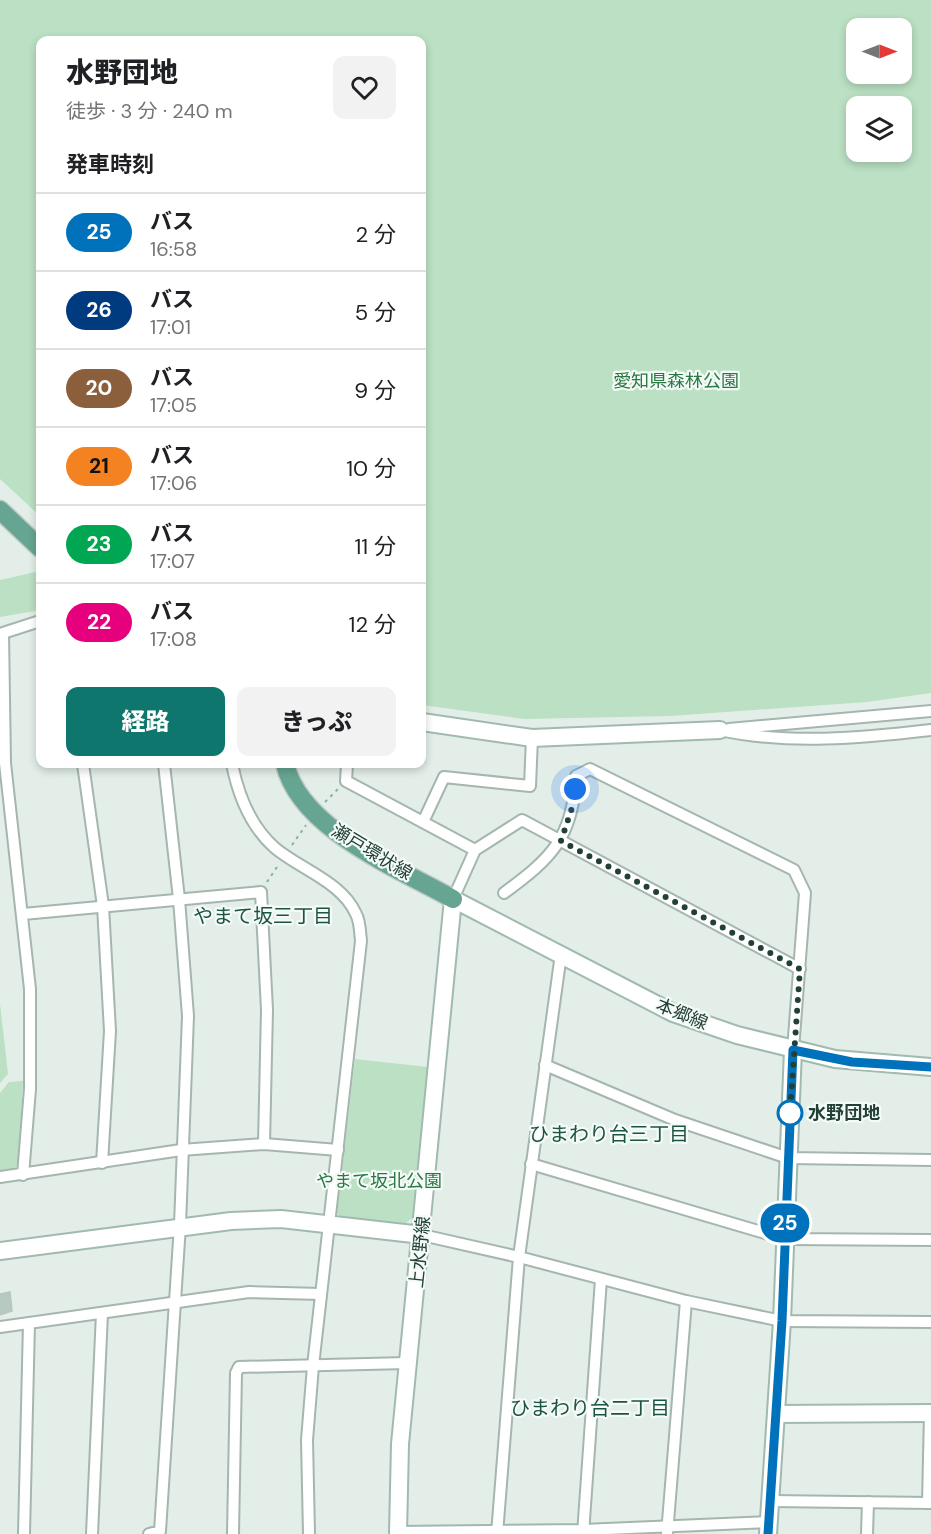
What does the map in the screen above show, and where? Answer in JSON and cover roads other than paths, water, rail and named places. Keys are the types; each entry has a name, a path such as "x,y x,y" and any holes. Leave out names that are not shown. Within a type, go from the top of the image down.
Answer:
{"main road":[{"path":"0,510 36,544"},
{"name":"瀬戸環状線","path":"287,768 299,798 336,833 453,899"}],"street":[{"path":"23,1175 30,1089 30,989 5,763 3,633 36,622"},
{"path":"426,723 532,738 720,730 931,711"},
{"path":"720,730 758,738 839,737 931,730"},
{"path":"423,822 444,777 530,786 532,738"},
{"path":"84,768 103,906 110,1032 102,1163"},
{"path":"149,1534 160,1531 180,1226 181,1150 188,1016 179,899 164,768"},
{"path":"233,768 237,790 255,825 274,847 341,893 357,914 361,941 331,1223 313,1366 307,1440 309,1534"},
{"path":"347,768 346,781 475,850"},
{"path":"398,1533 768,1528 782,1321 793,1050 805,893 795,870 590,769 576,776 574,802 561,841 537,868 504,893"},
{"path":"453,899 475,850 522,820 800,969"},
{"path":"23,914 261,892 267,1010 264,1144"},
{"name":"本郷線","path":"453,899 673,1013 737,1035 793,1050 852,1062 931,1067"},
{"name":"上水野線","path":"398,1533 400,1444 407,1363 422,1235 453,899"},
{"path":"497,1533 519,1257 561,954"},
{"path":"545,1065 675,1120 788,1158 931,1160"},
{"path":"0,1177 181,1150 264,1144 338,1150"},
{"path":"531,1164 784,1239 931,1240"},
{"path":"0,1251 180,1226 281,1219 422,1235 519,1257 686,1301 782,1321 931,1322"},
{"path":"583,1532 601,1279"},
{"path":"0,1327 249,1292 321,1294"},
{"path":"667,1530 686,1301"},
{"path":"92,1534 102,1313"},
{"path":"24,1534 29,1323"},
{"path":"233,1534 236,1373 239,1367 407,1363"},
{"path":"770,1501 930,1503 930,1413 776,1414"},
{"path":"867,1534 868,1502"}],"place":[{"name":"水野団地","path":"790,1113"}],"district":[{"name":"やまて坂三丁目","path":"263,916"},
{"name":"ひまわり台三丁目","path":"609,1134"},
{"name":"ひまわり台二丁目","path":"590,1408"}],"park label":[{"name":"愛知県森林公園","path":"676,381"},
{"name":"やまて坂北公園","path":"379,1181"}]}
